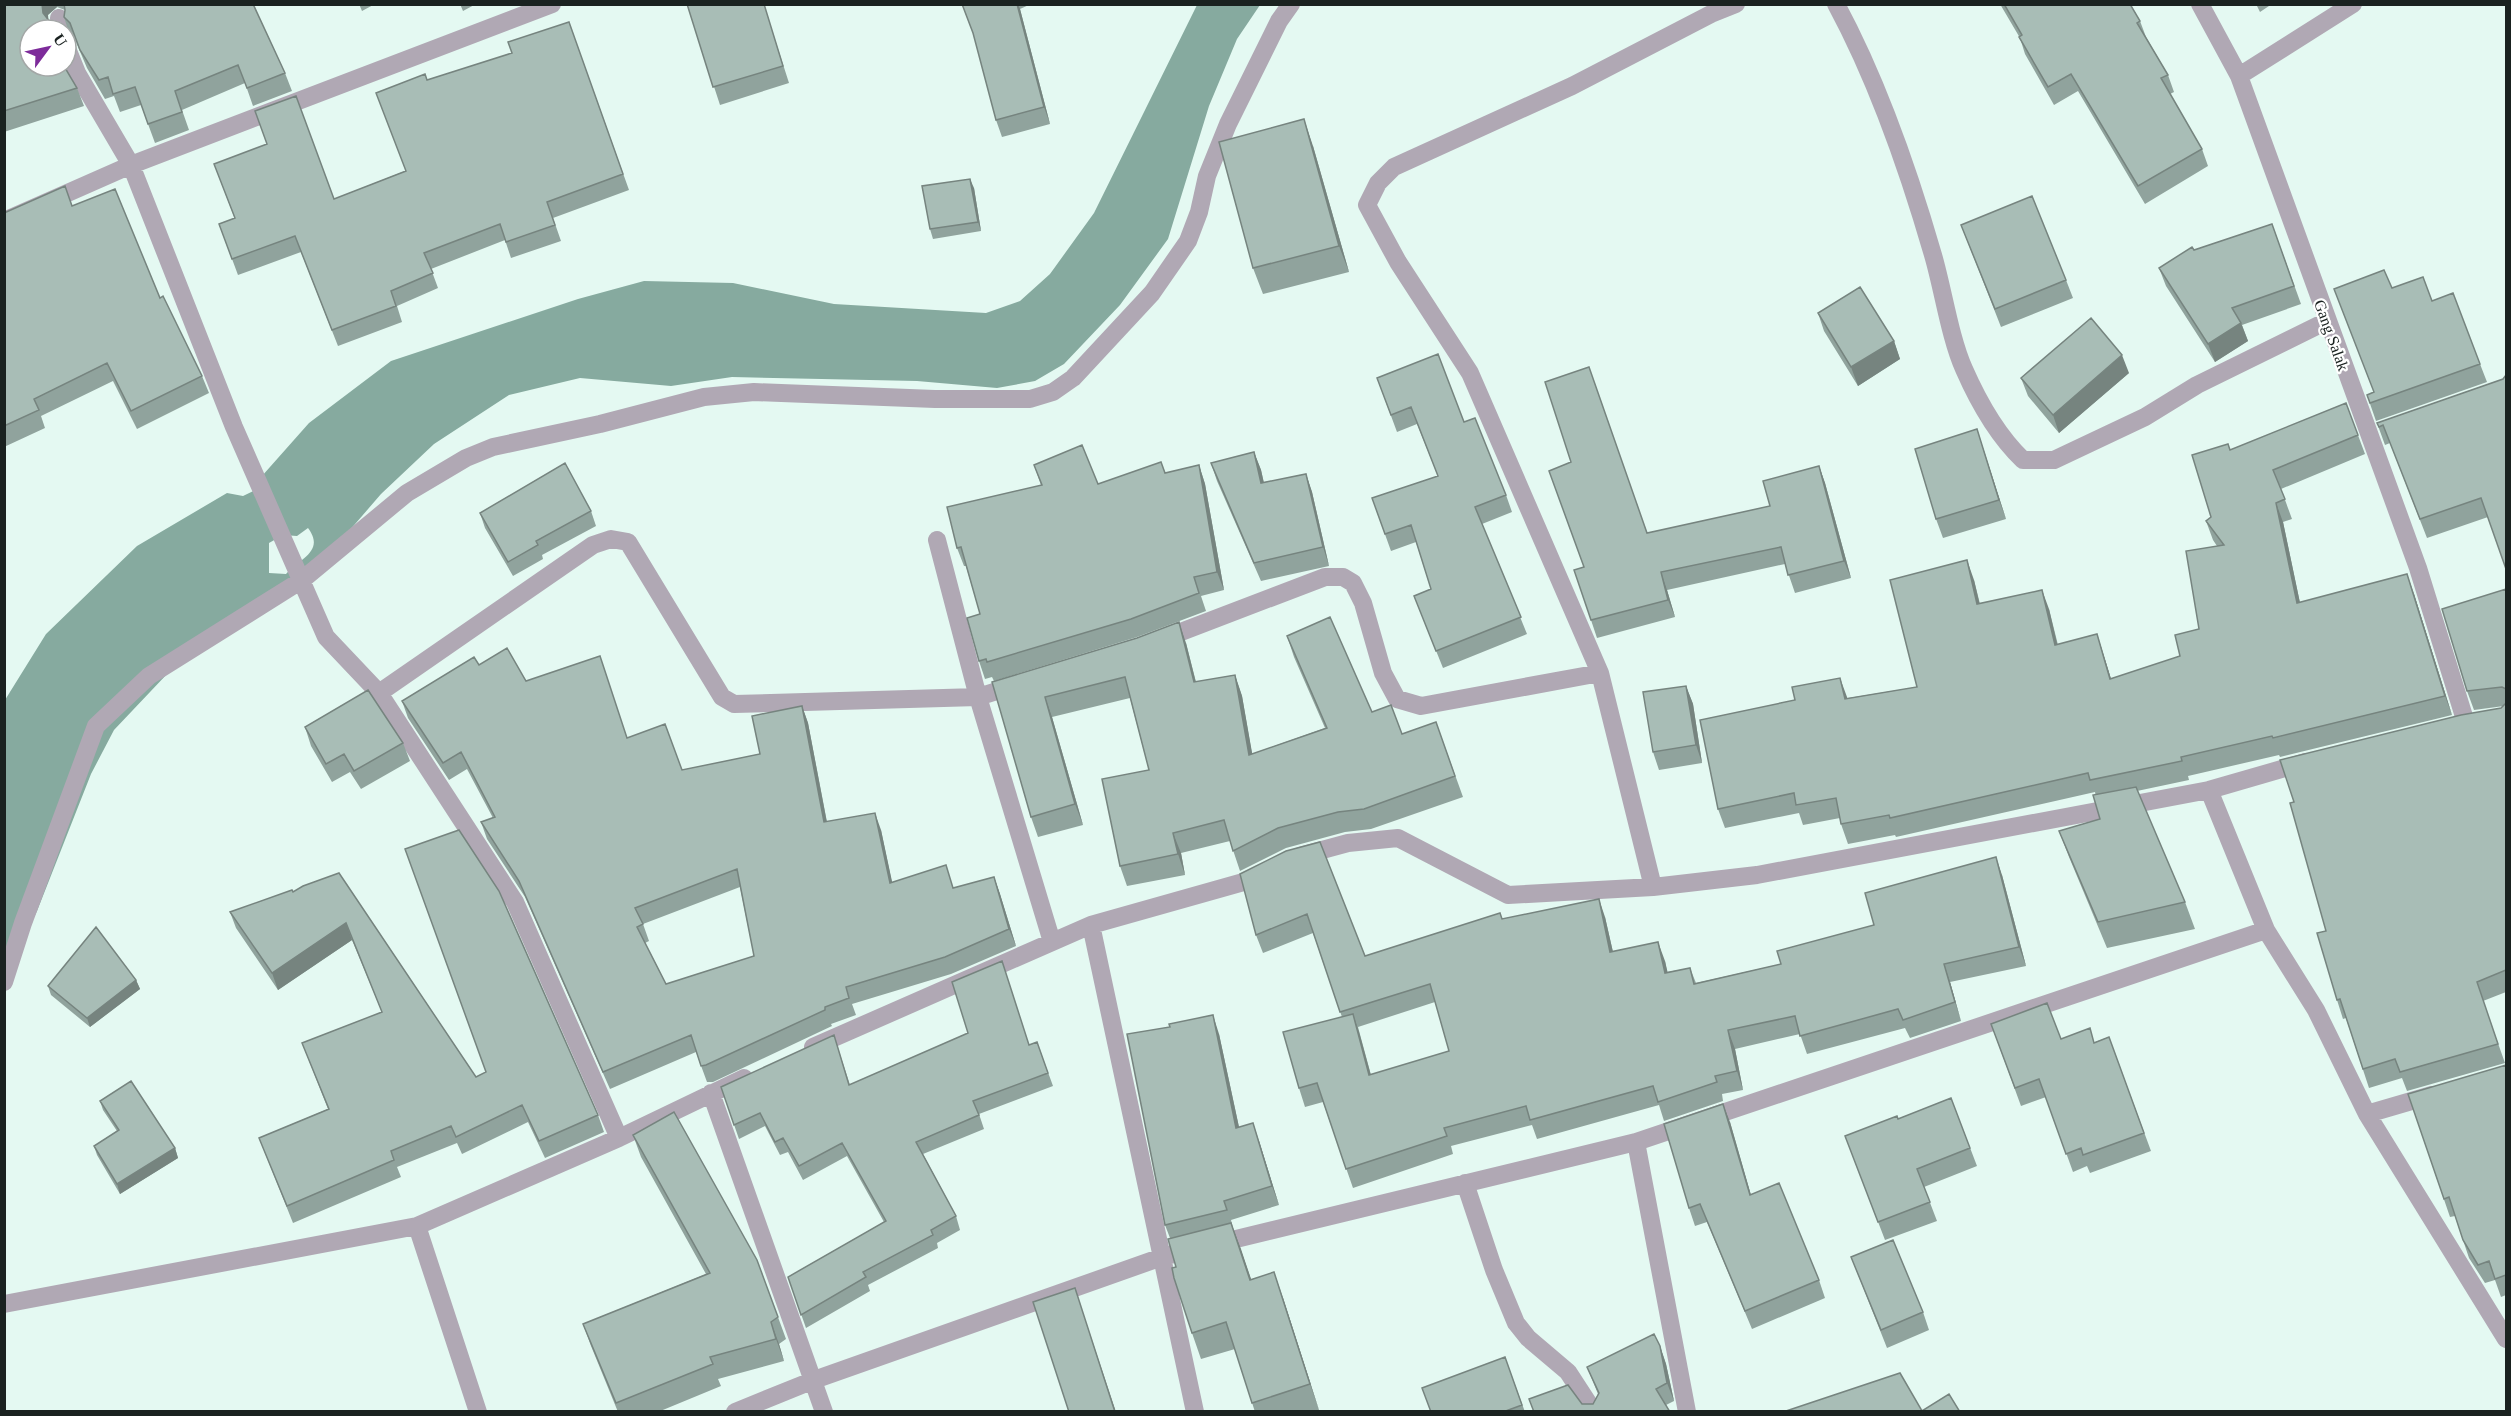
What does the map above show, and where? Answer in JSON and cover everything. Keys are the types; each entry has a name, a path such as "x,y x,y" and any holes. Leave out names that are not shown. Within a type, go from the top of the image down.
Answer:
{"street":[{"path":"4,982 23,923 96,726 149,676 302,580 407,493 466,458 492,447 600,424 704,397 754,392 1030,399 1053,392 1080,370 1138,308 1188,241 1199,212 1207,176 1228,124 1279,21 1291,4"},
{"path":"1653,886 1600,673 1470,373 1398,262 1367,205 1378,183 1394,167 1572,86 1711,14 1736,4"},
{"path":"1836,4 1848,26 1892,133 1933,254 1963,368 2005,443 2024,460 2054,460 2145,417 2197,385 2327,321"},
{"name":"Gang Salak","path":"2200,4 2239,76 2418,568 2466,723"},
{"path":"2239,76 2353,4"},
{"path":"4,222 131,165 542,7"},
{"path":"78,75 131,165 234,427 326,637 379,693 514,902 620,1137"},
{"path":"2370,435 2391,428"},
{"path":"379,693 592,545 611,539 628,542 722,697 734,704 978,697 1033,680"},
{"path":"937,540 978,697 1052,942"},
{"path":"1141,648 1325,577 1343,578 1353,583 1363,603 1383,673 1398,699 1408,703 1421,706 1600,673"},
{"path":"2443,728 2486,719"},
{"path":"794,1055 1091,926 1247,881 1289,859 1347,843 1398,838 1508,895 1653,886 1757,875 2209,790 2318,759"},
{"path":"2209,790 2266,930 2316,1010 2367,1114 2506,1339"},
{"path":"1091,926 1196,1412"},
{"path":"735,1412 814,1380 1162,1257 1636,1142 2266,930"},
{"path":"4,1304 417,1226 620,1137 763,1069"},
{"path":"2367,1114 2453,1089"},
{"path":"711,1093 824,1412"},
{"path":"1636,1142 1687,1412"},
{"path":"1465,1183 1494,1270 1516,1323 1528,1338 1568,1372 1594,1412"},
{"path":"417,1226 478,1412"}],"shaded area":[{"path":"1197,5 1260,5 1237,39 1209,106 1168,239 1120,305 1064,364 1035,381 997,388 917,381 732,377 671,386 580,378 509,395 434,444 381,494 312,574 168,673 114,730 91,774 37,911 5,978 5,700 46,634 137,546 227,493 243,496 262,487 262,476 309,423 391,361 578,299 644,281 733,283 834,304 986,313 1020,301 1050,274 1094,213","holes":["308,528 314,543 309,554 286,574 269,573 269,543 283,535 297,536"]}],"building":[{"path":"4,4 42,4 43,13 47,18 18,18 18,78 71,78 77,88 4,111"},
{"path":"64,4 253,4 285,73 247,88 238,65 175,91 182,112 148,124 135,87 113,94 108,77 99,80 78,45 78,18 65,18"},
{"path":"687,4 764,4 783,66 713,87"},
{"path":"962,4 1017,4 1044,107 996,120 973,33"},
{"path":"2004,4 2130,4 2140,21 2137,23 2168,75 2161,78 2202,149 2138,186 2071,74 2048,87 2019,37 2022,35"},
{"path":"569,22 623,174 547,202 555,225 506,242 500,224 424,253 433,273 391,291 396,306 332,330 295,236 232,259 219,224 235,218 214,164 267,144 255,111 296,96 334,199 406,171 376,93 425,74 427,80 512,53 508,42"},
{"path":"1304,119 1339,246 1253,268 1219,142"},
{"path":"970,179 978,222 930,229 922,186"},
{"path":"65,186 72,206 115,189 160,298 163,296 202,376 131,411 107,363 34,399 39,410 4,426 4,213"},
{"path":"2032,196 2066,280 1995,309 1961,225"},
{"path":"2272,224 2294,286 2232,308 2241,323 2208,344 2159,268 2192,247 2194,250"},
{"path":"2384,270 2392,288 2423,277 2432,301 2453,293 2480,364 2370,403 2367,395 2374,392 2334,289"},
{"path":"1860,287 1894,341 1851,367 1818,313"},
{"path":"2091,318 2122,355 2053,415 2021,378"},
{"path":"1438,354 1464,422 1475,418 1506,495 1475,507 1521,617 1436,651 1414,596 1431,589 1411,525 1385,534 1372,498 1438,476 1411,407 1391,415 1377,378"},
{"path":"1589,367 1647,533 1770,506 1763,481 1819,466 1844,561 1788,575 1781,547 1661,572 1668,600 1591,620 1574,570 1584,567 1549,471 1571,462 1545,382"},
{"path":"2506,375 2506,569 2481,498 2420,519 2383,425 2379,427 2377,423 2503,379"},
{"path":"2346,403 2358,435 2273,470 2285,499 2276,503 2297,603 2407,574 2445,696 2273,738 2272,736 2181,757 2182,761 2090,780 2088,773 1890,818 1889,815 1841,824 1836,798 1796,805 1794,793 1718,809 1700,720 1795,700 1792,687 1840,678 1845,699 1917,687 1890,580 1967,560 1977,604 2042,590 2055,645 2097,634 2110,679 2180,656 2175,635 2199,629 2186,551 2224,545 2206,521 2211,517 2192,455 2228,444 2230,450"},
{"path":"1977,429 1999,500 1936,519 1915,449"},
{"path":"1082,445 1098,484 1161,462 1165,473 1199,465 1217,572 1194,577 1199,593 1131,619 987,662 986,659 979,661 967,618 980,614 961,547 957,548 947,507 1042,485 1034,465"},
{"path":"1254,452 1261,483 1306,474 1323,547 1254,563 1211,463"},
{"path":"565,463 591,511 536,541 538,545 508,562 480,513"},
{"path":"2506,589 2506,689 2502,687 2467,691 2442,609"},
{"path":"1330,617 1372,712 1391,705 1402,734 1436,722 1455,776 1364,809 1338,812 1278,828 1233,851 1224,820 1173,833 1178,854 1120,866 1102,779 1149,770 1125,677 1045,697 1075,804 1031,817 992,682 1137,638 1179,622 1194,682 1235,675 1249,755 1327,728 1287,636"},
{"path":"507,648 526,681 600,656 627,738 665,724 682,770 760,754 752,716 802,706 824,822 875,813 890,883 946,865 953,888 994,877 1009,929 945,957 846,987 849,998 825,1007 825,1010 706,1065 701,1066 691,1035 603,1072 519,881 481,822 495,817 461,752 443,763 402,701 474,657 479,665","holes":["737,869 754,956 666,984 637,927 643,924 635,908"]},
{"path":"1686,686 1696,745 1653,752 1643,692"},
{"path":"368,690 403,743 354,771 344,754 326,764 305,727"},
{"path":"2506,703 2506,970 2477,982 2498,1044 2400,1072 2395,1059 2363,1069 2340,999 2337,1000 2317,933 2326,931 2290,803 2294,802 2280,760 2461,715 2501,708"},
{"path":"2136,787 2185,902 2098,922 2059,831 2100,819 2093,795"},
{"path":"459,830 499,891 598,1115 539,1141 522,1105 456,1137 451,1126 391,1151 394,1160 287,1206 259,1138 329,1109 302,1043 382,1012 346,923 272,973 230,912 292,890 293,892 339,873 476,1077 486,1072 405,849"},
{"path":"1320,842 1365,956 1500,913 1502,919 1599,899 1610,952 1658,942 1665,973 1690,968 1694,984 1781,964 1777,951 1874,925 1865,893 1996,857 2019,947 1944,964 1955,1002 1903,1020 1898,1009 1800,1036 1795,1016 1728,1030 1737,1071 1715,1076 1717,1082 1658,1102 1653,1086 1530,1120 1526,1106 1444,1128 1447,1136 1346,1169 1317,1083 1299,1088 1283,1032 1353,1014 1369,1075 1449,1051 1430,984 1340,1012 1307,914 1256,935 1240,874 1286,851"},
{"path":"96,927 136,980 87,1018 48,986"},
{"path":"1002,961 1029,1045 1037,1042 1048,1073 973,1101 979,1115 916,1142 956,1216 931,1230 933,1235 863,1272 866,1277 801,1315 788,1277 886,1221 842,1143 799,1166 783,1138 775,1142 760,1113 734,1125 721,1087 834,1035 849,1085 968,1033 952,982"},
{"path":"2047,1003 2061,1039 2090,1028 2094,1043 2109,1037 2144,1133 2083,1155 2081,1148 2066,1154 2039,1079 2015,1088 1991,1024"},
{"path":"1213,1015 1236,1128 1253,1123 1272,1186 1224,1201 1227,1210 1165,1225 1127,1034 1170,1027 1169,1024"},
{"path":"2506,1065 2506,1275 2495,1279 2489,1261 2478,1265 2463,1240 2449,1197 2444,1199 2408,1094"},
{"path":"131,1081 175,1148 117,1184 94,1146 119,1130 100,1101"},
{"path":"1951,1098 1970,1148 1917,1169 1930,1202 1878,1222 1845,1136 1897,1116 1898,1119"},
{"path":"1723,1104 1750,1195 1779,1183 1819,1280 1745,1311 1700,1204 1689,1208 1664,1124"},
{"path":"674,1112 757,1260 778,1317 771,1322 776,1339 710,1357 713,1364 616,1403 583,1324 710,1273 633,1135"},
{"path":"1231,1223 1250,1280 1274,1272 1310,1384 1252,1403 1226,1322 1192,1333 1174,1278 1172,1268 1176,1267 1168,1239"},
{"path":"1893,1240 1923,1312 1881,1330 1851,1257"},
{"path":"1075,1288 1115,1412 1069,1412 1033,1302"},
{"path":"1654,1334 1660,1346 1667,1383 1656,1389 1670,1412 1534,1412 1529,1399 1568,1385 1582,1404 1593,1404 1599,1393 1587,1367"},
{"path":"1505,1357 1522,1405 1503,1412 1431,1412 1422,1388"},
{"path":"1900,1373 1922,1411 1949,1394 1960,1412 1783,1412"}]}
